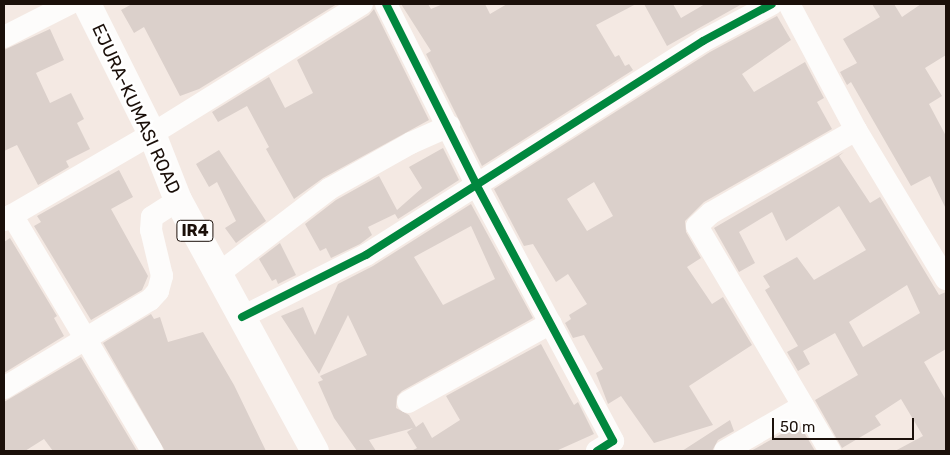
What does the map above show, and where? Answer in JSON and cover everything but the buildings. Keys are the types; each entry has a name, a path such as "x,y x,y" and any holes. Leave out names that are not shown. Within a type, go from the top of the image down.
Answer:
{"main road":[{"name":"EJURA-KUMASI ROAD","path":"87,4 152,134 178,200 315,451"}],"street":[{"path":"4,37 69,4"},
{"path":"152,451 86,339 8,217 152,134 362,4"},
{"path":"386,4 449,126 477,186 551,323 609,448"},
{"path":"242,317 366,255 704,40 772,4"},
{"path":"789,4 856,130 946,279"},
{"path":"218,274 329,189 410,143 449,126"},
{"path":"830,451 702,235 698,223 856,130"},
{"path":"4,388 150,300 158,291 162,276 152,230 152,218 178,200"},
{"path":"408,402 551,323"},
{"path":"724,451 803,406"}],"cycle path":[{"path":"386,4 477,186 613,441 597,451"},
{"path":"242,317 366,255 703,41 772,4"}]}
